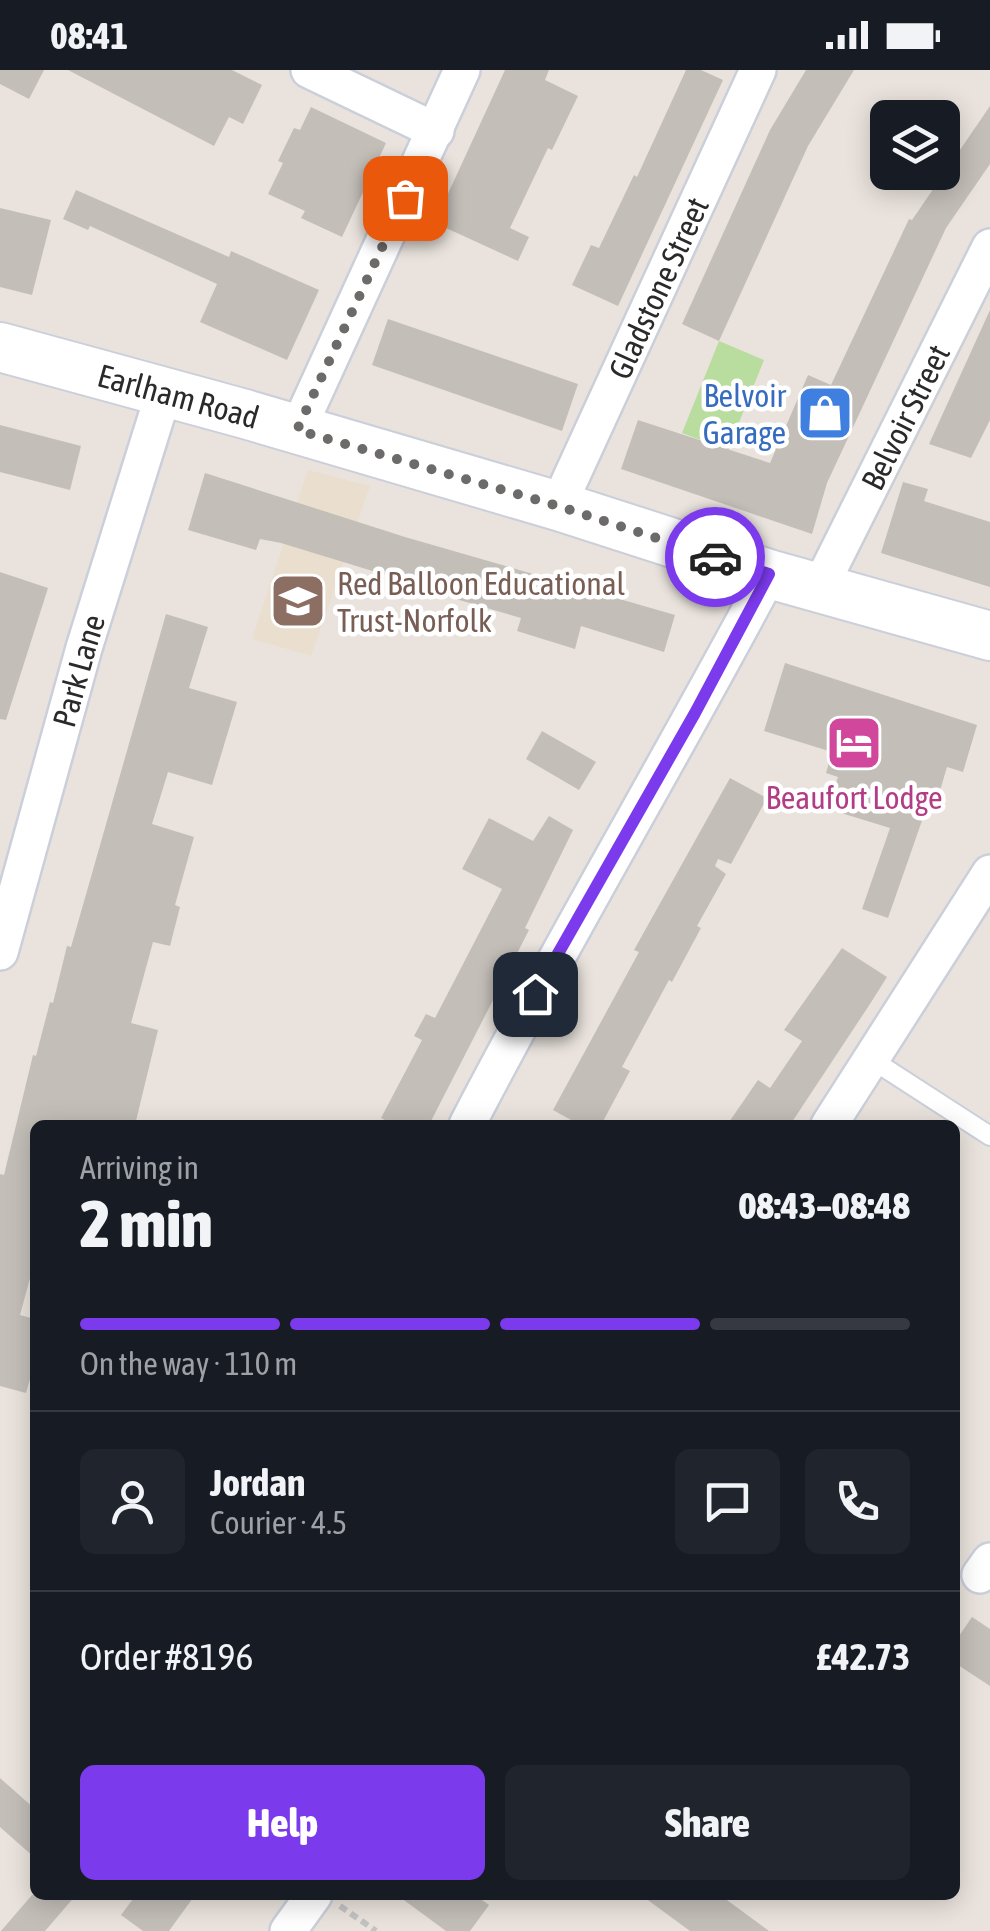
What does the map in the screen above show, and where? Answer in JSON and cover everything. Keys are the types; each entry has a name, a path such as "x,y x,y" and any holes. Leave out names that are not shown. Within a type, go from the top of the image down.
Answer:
{"main road":[{"name":"Earlham Road","path":"0,347 558,506 769,574 990,636"}],"street":[{"path":"309,70 436,131"},
{"path":"297,430 462,70"},
{"name":"Gladstone Street","path":"558,506 758,70"},
{"name":"Belvoir Street","path":"820,588 990,248"},
{"name":"Park Lane","path":"0,952 84,648 164,392"},
{"path":"470,1120 535,994 695,713 769,574"},
{"path":"831,1120 990,873"},
{"path":"288,1931 310,1900"}],"lane":[{"path":"871,1059 990,1136"}],"path":[{"path":"349,1911 376,1931"}],"shaded area":[{"name":"Red Balloon Educational Trust-Norfolk","path":"308,470 370,486 311,656 252,639"}],"green space":[{"path":"719,341 764,360 728,450 682,433"}],"building":[{"path":"0,70 44,70 29,99 0,84"},
{"path":"68,70 232,70 262,85 243,124 229,117 214,146"},
{"path":"505,70 549,70 545,80 578,96 510,228 529,237 518,261 420,216 431,191 446,198"},
{"path":"686,70 701,70 723,80 618,306 572,285 591,245 599,248 634,175 637,177"},
{"path":"806,70 854,70 808,146 719,341 682,324 770,130"},
{"path":"990,106 990,164 946,228 827,483 812,534 621,469 638,420 770,463 808,375 831,385 909,219 933,190 960,190 960,150"},
{"path":"311,107 386,143 342,237 301,218 305,211 268,194 294,128 300,130"},
{"path":"76,190 229,257 231,251 319,290 287,360 200,322 217,284 90,226 88,230 63,219"},
{"path":"0,208 51,220 32,295 0,287"},
{"path":"990,310 990,420 971,458 929,444"},
{"path":"388,319 578,384 562,431 372,365"},
{"path":"0,425 81,446 70,490 0,472"},
{"path":"205,473 405,537 675,615 664,652 581,626 575,649 517,631 521,618 401,583 402,580 281,543 260,539 256,550 188,530"},
{"path":"903,482 928,489 924,501 990,522 990,587 881,553"},
{"path":"0,572 48,588 6,720 0,719"},
{"path":"166,614 208,627 189,688 237,702 212,785 168,772 152,824 194,837 175,905 180,907 170,946 153,942 131,1023 158,1030 136,1120 30,1120 30,1278 20,1315 30,1318 30,1379 26,1393 0,1386 0,1174 4,1175 33,1055 36,1056 50,1002 53,1003 67,946 71,947"},
{"path":"785,663 977,725 963,772 947,767 939,794 932,792 888,918 862,909 890,828 828,809 838,777 826,773 832,752 764,731"},
{"path":"542,731 596,762 579,790 526,759"},
{"path":"730,778 767,798 731,864 718,859 715,866 726,874 672,982 669,980 622,1067 630,1071 604,1120 571,1120 553,1110 639,952 634,950"},
{"path":"549,816 573,830 525,928 529,930 432,1120 381,1118 422,1040 414,1036 426,1014 435,1018 502,889 462,869 489,818 533,841"},
{"path":"842,948 887,977 793,1120 730,1120 758,1080 770,1088 802,1041 784,1030"},
{"path":"972,1617 990,1629 990,1686 960,1666 960,1635"},
{"path":"0,1778 30,1805 30,1854 0,1827"},
{"path":"30,1897 72,1900 45,1931 1,1931"},
{"path":"132,1900 191,1900 169,1931 143,1931 121,1915"},
{"path":"404,1900 482,1900 489,1905 470,1931 446,1931"},
{"path":"648,1900 727,1900 769,1931 690,1931"}],"way so far":[{"path":"405,198 297,430 558,506 715,557"}],"place":[{"name":"Belvoir Garage","path":"825,413"},
{"name":"Red Balloon Educational Trust-Norfolk","path":"298,601"},
{"name":"Beaufort Lodge","path":"854,743"}],"route":[{"path":"535,994 695,713 769,574 715,557"}]}
